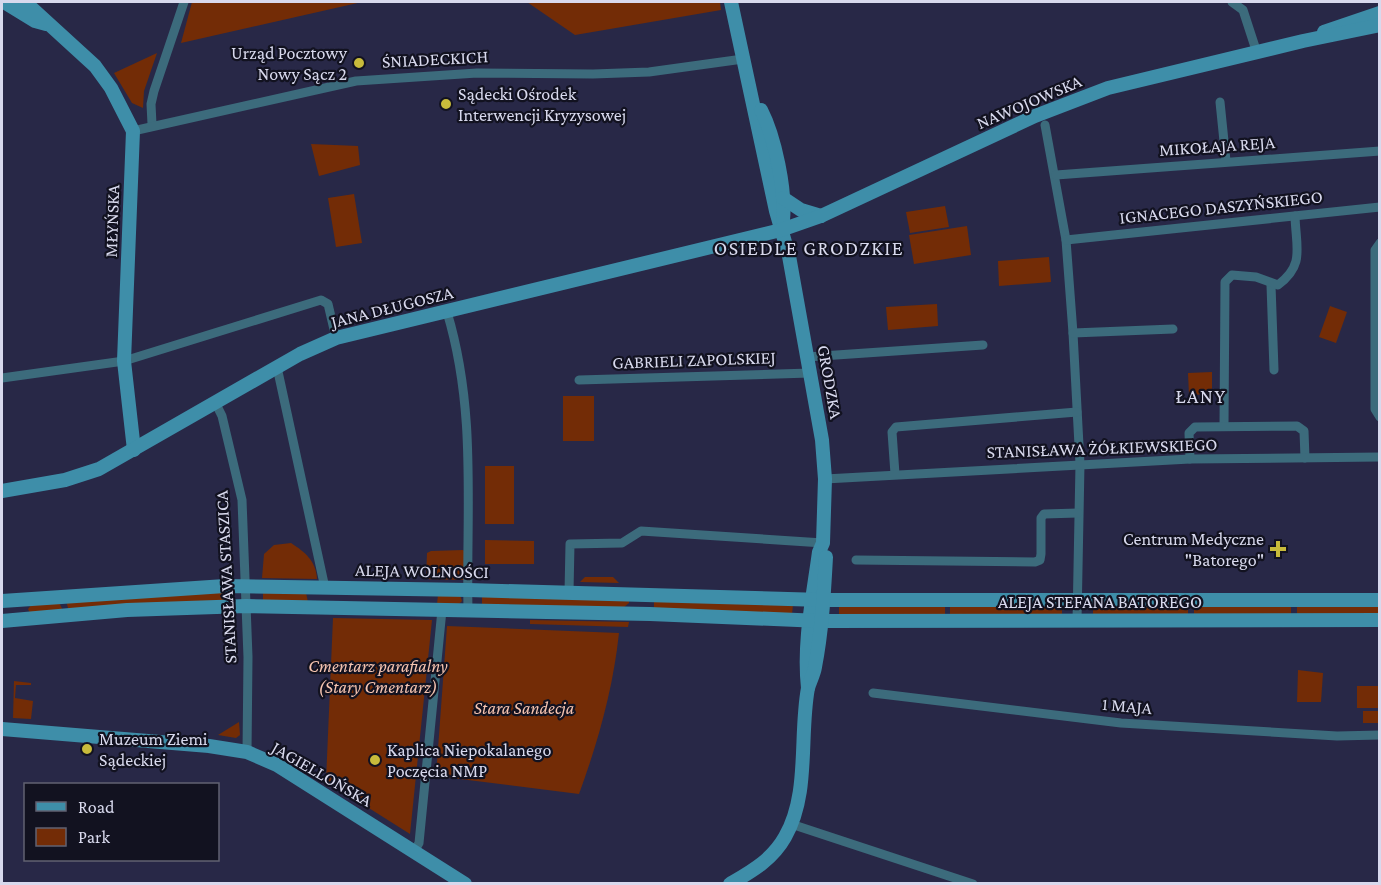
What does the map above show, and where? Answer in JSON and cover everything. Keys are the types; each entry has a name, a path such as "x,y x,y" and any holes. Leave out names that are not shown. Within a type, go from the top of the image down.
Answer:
{"street":[{"name":"MŁYŃSKA","path":"4,2 35,21 48,24"},
{"name":"MŁYŃSKA","path":"25,2 96,66 111,88 133,131 124,361 134,450"},
{"path":"152,124 151,104 154,91 184,2"},
{"path":"731,2 749,87 765,118 783,198 781,230"},
{"path":"1232,2 1243,10 1257,53"},
{"path":"1365,17 1375,2"},
{"name":"NAWOJOWSKA","path":"1303,41 1380,13"},
{"name":"NAWOJOWSKA","path":"781,230 821,216 1035,116 1108,88 1303,41 1380,26"},
{"name":"ŚNIADECKICH","path":"133,131 152,124 356,81 477,73 649,72 743,59"},
{"name":"GRODZKA","path":"730,884 767,861 785,837 791,824 798,799 808,688 806,668 826,552 823,543 825,479 822,440 789,256 749,87"},
{"path":"1220,102 1226,161"},
{"path":"1045,125 1066,240 1073,333 1080,464 1077,621"},
{"name":"MIKOŁAJA REJA","path":"1056,176 1226,161 1380,151"},
{"path":"783,198 801,210 821,216"},
{"name":"IGNACEGO DASZYŃSKIEGO","path":"1066,240 1380,207"},
{"path":"1224,426 1225,282 1232,276 1244,275 1256,277 1271,285 1278,285 1295,269 1295,216"},
{"name":"JANA DŁUGOSZA","path":"2,491 83,475 134,450 277,367 336,338 781,230"},
{"path":"1380,243 1375,250 1373,330 1375,410 1380,417"},
{"path":"1271,285 1274,370"},
{"path":"2,378 124,361 321,300 328,304 336,338"},
{"path":"447,312 455,338 468,428 470,467 468,611"},
{"path":"1073,333 1173,329"},
{"path":"807,357 983,345"},
{"path":"277,367 325,588"},
{"name":"GABRIELI ZAPOLSKIEJ","path":"579,380 810,373"},
{"name":"STANISŁAWA STASZICA","path":"215,402 222,416 242,500 246,586 247,752"},
{"path":"895,474 892,432 896,427 1077,412"},
{"path":"1190,459 1189,433 1195,427 1224,426 1297,426 1304,431 1305,458"},
{"name":"STANISŁAWA ŻÓŁKIEWSKIEGO","path":"825,479 1190,459 1380,457"},
{"path":"856,560 1035,562 1040,560 1041,518 1044,514 1078,513"},
{"path":"568,592 570,544 622,543 641,531 823,543"},
{"name":"ALEJA WOLNOŚCI","path":"2,602 246,586 568,592 818,600"},
{"path":"21,600 23,619"},
{"name":"ALEJA STEFANA BATOREGO","path":"818,600 1380,600"},
{"path":"2,621 127,610 246,606 651,614 815,621"},
{"path":"415,850 419,843 442,610"},
{"name":"ALEJA STEFANA BATOREGO","path":"815,621 1380,620"},
{"name":"1 MAJA","path":"873,693 1121,723 1337,736 1380,735"},
{"name":"JAGIELLOŃSKA","path":"2,729 192,744 247,752 277,765 415,850 465,884"},
{"path":"791,824 973,884"}],"green space":[{"path":"192,2 362,2 181,43"},
{"path":"527,2 720,2 721,10 575,35"},
{"path":"157,53 144,91 143,108 132,103 114,73"},
{"path":"311,144 358,146 360,165 319,176"},
{"path":"354,194 362,243 336,247 328,198"},
{"path":"945,206 949,227 910,233 906,212"},
{"path":"967,226 971,255 914,264 909,235"},
{"path":"1049,257 1051,282 999,286 998,261"},
{"path":"937,304 938,326 888,330 886,307"},
{"path":"1330,306 1347,312 1336,343 1319,337"},
{"path":"1212,372 1212,394 1189,395 1188,373"},
{"path":"563,396 594,396 594,441 563,441"},
{"path":"485,466 514,466 514,524 485,524"},
{"path":"485,540 534,541 534,564 485,564"},
{"path":"291,543 309,558 317,579 262,578 264,554 274,545"},
{"path":"463,550 466,553 465,580 426,579 427,553"},
{"path":"585,577 613,577 619,583 580,582"},
{"path":"229,591 230,601 69,611 66,601"},
{"path":"263,592 306,593 308,602 263,601"},
{"path":"438,595 460,595 462,601 459,604 437,604"},
{"path":"482,595 629,601 629,603 623,608 482,604"},
{"path":"654,599 793,605 792,614 654,608"},
{"path":"59,602 63,611 30,613 28,609 32,604"},
{"path":"945,605 945,615 839,615 839,606"},
{"path":"950,605 1062,605 1062,615 950,615"},
{"path":"1093,605 1188,605 1188,615 1093,615"},
{"path":"1194,605 1291,606 1291,615 1194,615"},
{"path":"1379,605 1379,615 1297,615 1297,606"},
{"name":"Cmentarz parafialny (Stary Cmentarz)","path":"333,618 432,620 410,834 326,781"},
{"path":"530,620 629,622 628,627 530,624"},
{"name":"Stara Sandecja","path":"447,626 619,633 604,715 579,794 436,776"},
{"path":"1298,670 1323,673 1321,702 1297,702"},
{"path":"14,681 31,683 31,685 16,685 15,698 33,701 31,719 13,718"},
{"path":"1357,686 1379,686 1379,708 1357,708"},
{"path":"1363,711 1379,711 1379,723 1363,723"},
{"path":"239,722 240,735 236,738 218,735"}],"place":[{"name":"Urząd Pocztowy Nowy Sącz 2","path":"359,63"},
{"name":"Sądecki Ośrodek Interwencji Kryzysowej","path":"446,104"},
{"name":"Centrum Medyczne \"Batorego\"","path":"1278,549"},
{"name":"Muzeum Ziemi Sądeckiej","path":"87,749"},
{"name":"Kaplica Niepokalanego Poczęcia NMP","path":"375,760"}],"district":[{"name":"OSIEDLE GRODZKIE","path":"809,248"},
{"name":"ŁANY","path":"1201,396"}]}
